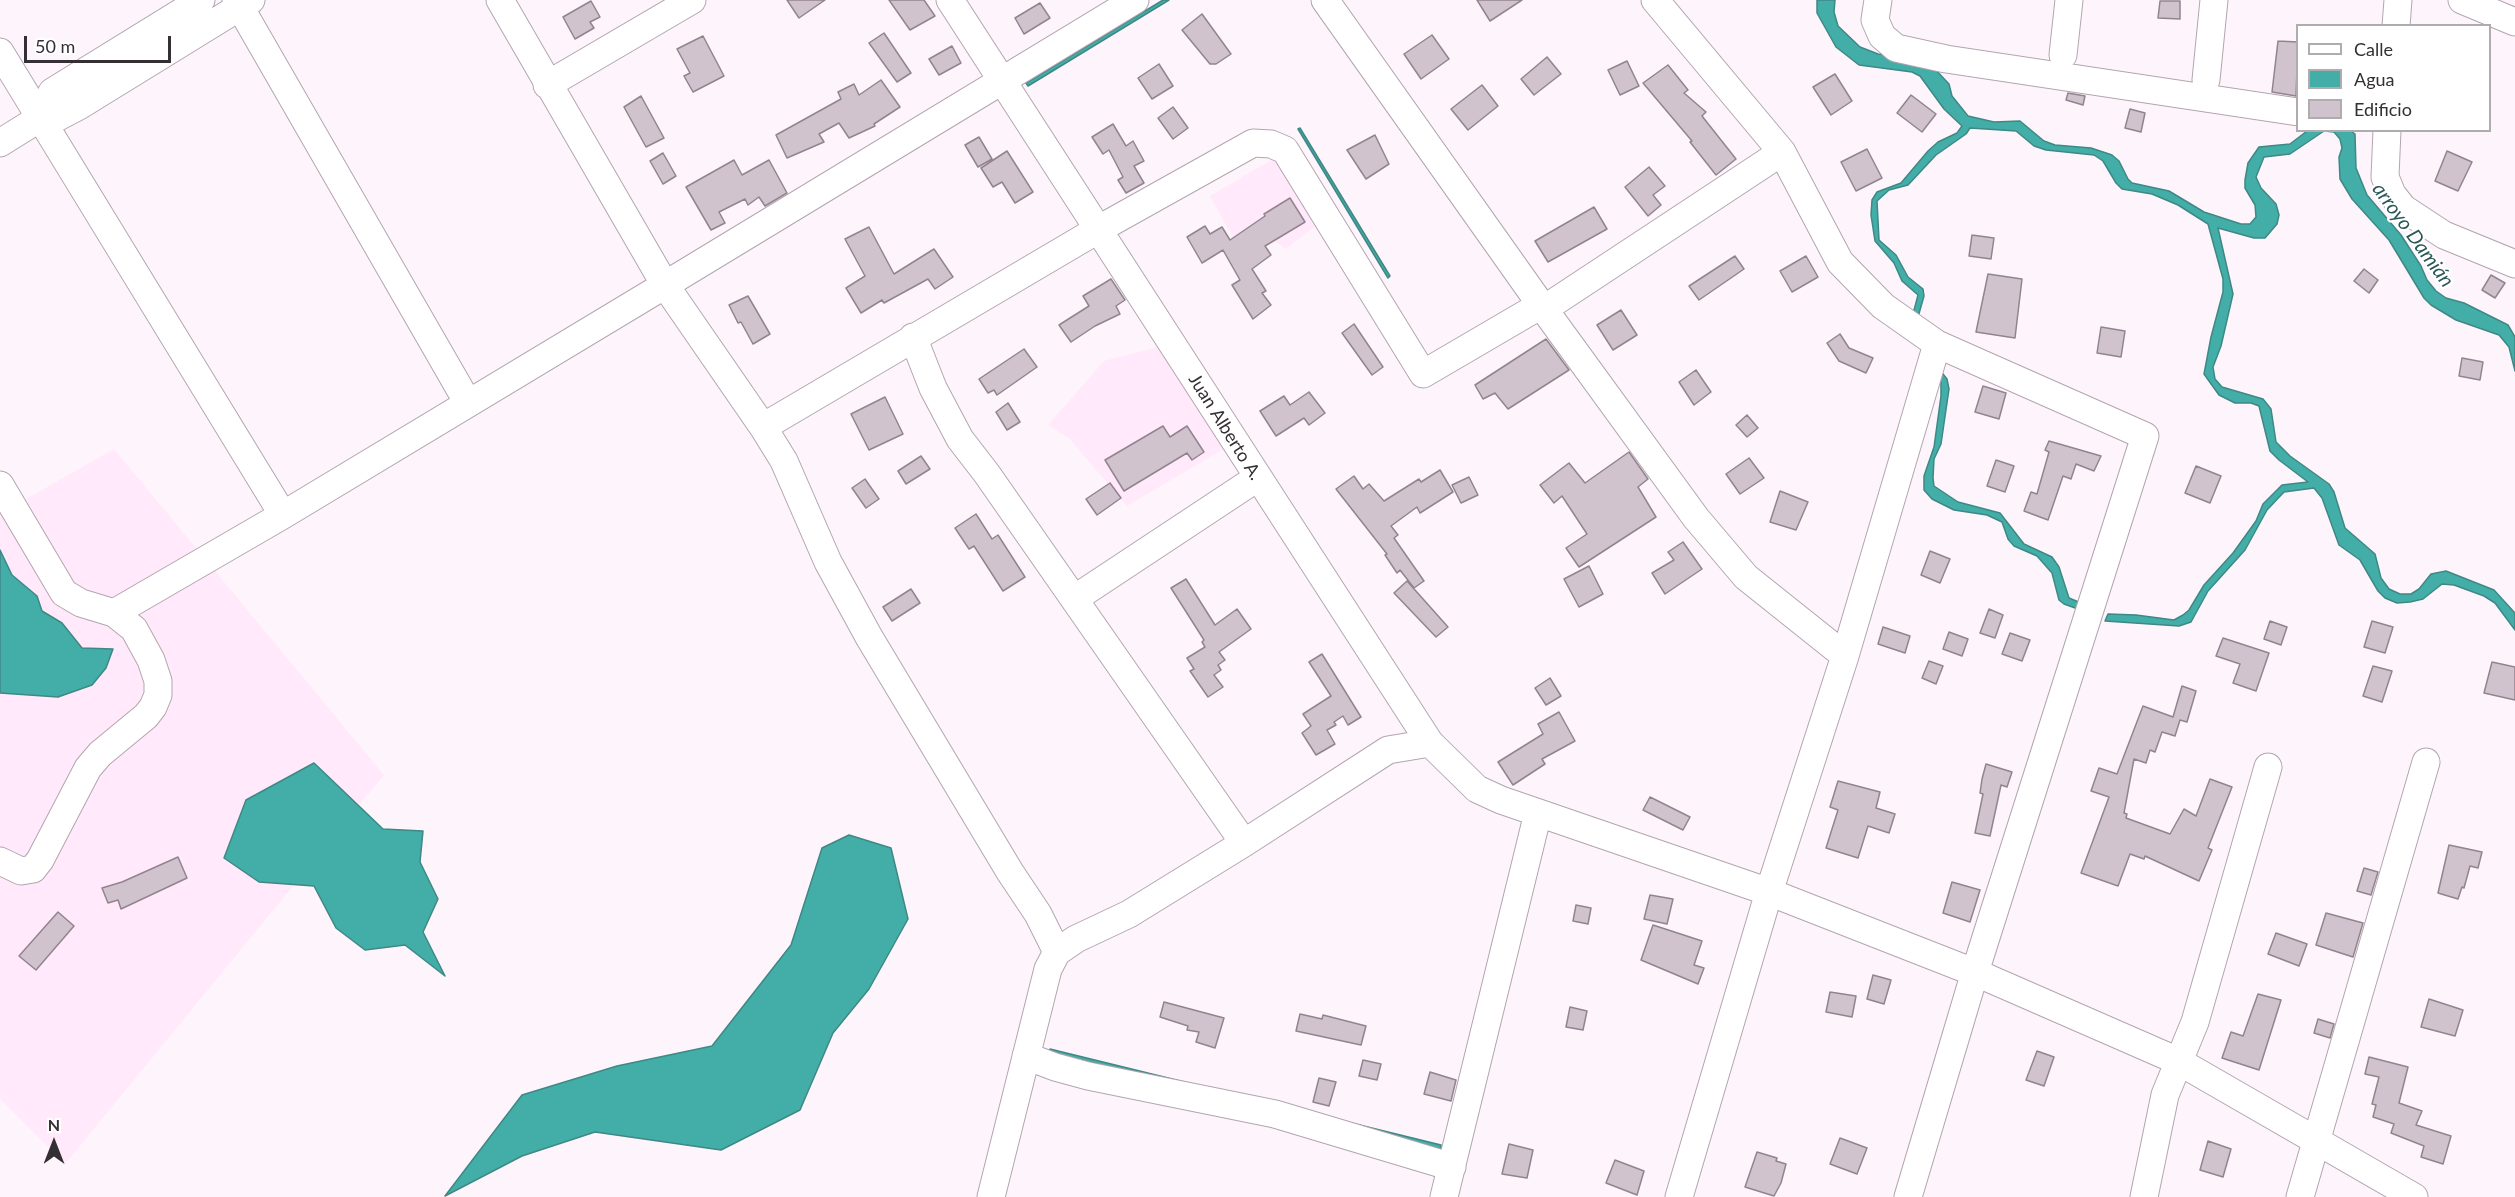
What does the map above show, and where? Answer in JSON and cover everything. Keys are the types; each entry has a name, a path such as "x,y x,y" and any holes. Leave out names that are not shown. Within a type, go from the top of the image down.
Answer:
{"street":[{"path":"40,118 52,92 201,0"},
{"path":"500,0 547,85 665,285 784,461 828,562 869,637 1010,872 1038,914 1057,952"},
{"path":"547,85 692,0"},
{"name":"Juan Alberto A.","path":"950,0 1430,743 1477,789 1501,800 1769,892 1976,972 2178,1061 2414,1197"},
{"path":"114,613 283,515 1135,0"},
{"path":"1325,0 1542,307 1696,518 1746,577 1845,656"},
{"path":"1655,0 1782,152 1840,262 1883,306 1937,344 2145,436 1976,972 1908,1197"},
{"path":"1878,0 1875,20 1882,36 1896,48 1946,59 2296,112"},
{"path":"2063,55 2069,0"},
{"path":"2206,80 2214,0"},
{"path":"2396,24 2398,0"},
{"path":"2462,0 2515,22"},
{"path":"0,143 40,118 58,117 79,106 243,2 468,403"},
{"path":"0,52 283,515"},
{"path":"2387,132 2385,177 2392,194 2403,208 2444,235 2515,264"},
{"path":"763,427 1099,229 1253,143 1271,144 1285,150 1423,374 1542,307 1782,152"},
{"path":"914,337 933,388 960,439 1244,843"},
{"path":"1679,1197 1769,892 1845,656 1937,344"},
{"path":"1074,599 1257,478"},
{"path":"0,485 64,593 81,603 114,613 134,629 154,666 158,681 158,695 147,716 100,754 88,768 40,860 33,868 21,871 0,861"},
{"path":"991,1197 1048,969 1057,952 1076,939 1129,914 1388,750 1430,743"},
{"path":"2300,1197 2318,1142 2426,762"},
{"path":"2144,1197 2165,1095 2195,1022 2268,767"},
{"path":"1444,1197 1538,813"},
{"path":"1026,1056 1055,1068 1088,1076 1275,1114 1452,1167"}],"shaded area":[{"path":"1278,156 1319,223 1286,249 1274,241 1246,261 1210,196"},
{"path":"1169,344 1227,447 1127,506 1069,438 1048,425 1104,361"},
{"path":"114,449 384,775 65,1164 0,1099 0,514"}],"water":[{"path":"1163,0 1169,0 1028,86 1026,83"},
{"path":"1817,0 1835,0 1834,12 1838,26 1860,47 1878,54 1898,56 1933,67 1949,84 1952,96 1968,116 1994,122 2020,121 2044,141 2055,145 2091,148 2112,155 2119,161 2132,183 2169,191 2204,212 2241,224 2250,224 2256,217 2255,205 2245,188 2245,180 2248,163 2259,147 2290,144 2306,132 2323,132 2290,154 2264,157 2256,177 2261,188 2276,204 2279,215 2277,224 2265,238 2254,238 2218,228 2233,294 2221,346 2213,367 2215,379 2222,387 2263,399 2271,409 2276,442 2290,456 2329,484 2334,492 2345,528 2375,554 2381,578 2389,589 2400,594 2411,594 2419,589 2431,574 2446,571 2494,590 2515,613 2515,630 2495,603 2484,596 2454,585 2442,584 2423,599 2410,602 2397,603 2385,598 2378,591 2360,560 2339,545 2322,498 2314,488 2284,492 2267,510 2245,550 2208,591 2191,622 2179,626 2105,621 2108,614 2174,620 2183,615 2189,610 2204,585 2233,553 2256,521 2263,504 2282,485 2308,482 2270,451 2259,406 2251,403 2235,403 2219,395 2204,374 2223,292 2223,279 2208,224 2178,205 2152,194 2122,189 2103,161 2094,155 2046,150 2034,146 2016,131 1970,128 1966,134 1936,155 1908,185 1889,190 1877,201 1879,240 1896,255 1908,277 1923,289 1924,296 1918,317 1913,314 1918,295 1902,281 1894,263 1875,241 1871,215 1872,200 1877,192 1901,183 1928,151 1938,142 1957,133 1962,126 1944,109 1920,76 1912,72 1859,65 1836,47 1817,13"},
{"path":"1300,128 1390,276 1388,278 1298,129"},
{"path":"2334,132 2355,134 2356,168 2367,195 2401,235 2421,266 2427,280 2436,291 2446,298 2464,303 2508,325 2515,337 2515,371 2509,347 2499,335 2456,320 2431,305 2424,298 2389,240 2352,199 2340,179 2339,157 2342,148 2340,139"},
{"path":"1939,369 1947,379 1949,389 1941,444 1934,459 1934,486 1958,502 2000,513 2024,544 2052,557 2059,567 2069,598 2081,603 2078,609 2059,600 2052,573 2037,556 2014,546 2008,539 2002,522 1987,515 1954,510 1932,499 1924,490 1924,476 1934,447 1941,396 1941,383 1937,373"},
{"path":"0,550 12,575 37,596 42,611 62,623 82,648 113,649 106,668 92,685 58,697 0,693"},
{"path":"314,763 383,829 423,831 420,862 438,899 423,932 445,976 405,945 365,950 336,928 314,886 259,882 224,858 246,800"},
{"path":"849,835 891,848 908,919 869,989 833,1033 800,1110 721,1150 595,1132 522,1156 445,1196 522,1095 617,1066 712,1046 791,945 822,848"},
{"path":"1050,1049 1441,1145 1441,1149 1049,1052"}],"building":[{"path":"787,0 825,0 799,18"},
{"path":"889,0 924,0 935,16 910,30"},
{"path":"1477,0 1522,0 1490,21"},
{"path":"591,1 600,17 590,22 594,28 575,39 563,17"},
{"path":"2160,1 2180,1 2180,19 2158,18"},
{"path":"1040,3 1050,18 1024,34 1015,18"},
{"path":"1202,14 1231,54 1216,64 1210,64 1182,30"},
{"path":"884,33 911,73 897,82 869,43"},
{"path":"1432,35 1449,59 1421,79 1404,54"},
{"path":"703,36 724,76 693,92 684,76 690,73 677,49"},
{"path":"2278,41 2296,42 2296,96 2272,92"},
{"path":"952,46 961,63 939,75 929,59"},
{"path":"1547,57 1561,74 1534,95 1521,79"},
{"path":"1627,61 1639,86 1620,95 1608,70"},
{"path":"1159,64 1173,86 1152,99 1138,78"},
{"path":"1668,65 1688,90 1684,93 1706,112 1702,116 1736,159 1716,175 1690,142 1692,141 1643,83"},
{"path":"1835,74 1852,101 1831,115 1813,87"},
{"path":"881,80 900,107 874,124 875,126 849,138 839,123 819,134 824,142 787,158 776,135 841,99 838,92 854,84 859,95"},
{"path":"1482,85 1498,106 1468,130 1451,109"},
{"path":"2068,93 2085,96 2083,105 2066,100"},
{"path":"1911,95 1936,114 1922,132 1897,113"},
{"path":"641,96 664,138 646,147 624,107"},
{"path":"1173,107 1188,128 1173,139 1158,118"},
{"path":"2130,109 2145,113 2141,132 2125,128"},
{"path":"1113,124 1126,146 1133,141 1144,161 1134,166 1144,183 1126,193 1118,180 1123,177 1109,150 1103,154 1092,137"},
{"path":"1375,135 1389,164 1366,179 1347,150"},
{"path":"979,137 992,159 978,167 965,145"},
{"path":"1867,149 1882,178 1856,191 1841,162"},
{"path":"1007,151 1033,192 1015,203 1002,182 993,187 981,168"},
{"path":"2447,151 2472,162 2458,191 2435,181"},
{"path":"663,153 676,176 663,184 650,161"},
{"path":"734,160 742,175 769,160 787,193 765,206 759,197 748,205 745,199 719,212 725,223 711,230 686,187"},
{"path":"1649,167 1665,186 1653,195 1661,205 1648,216 1625,187"},
{"path":"1290,198 1305,222 1265,246 1271,255 1252,269 1266,291 1262,293 1271,305 1253,319 1232,285 1240,280 1223,250 1202,263 1187,237 1205,226 1210,234 1222,227 1230,240 1265,216 1264,214"},
{"path":"1594,207 1607,229 1548,262 1535,241"},
{"path":"869,227 894,274 934,249 953,277 935,289 928,279 884,303 882,300 861,313 846,288 865,276 845,239"},
{"path":"1972,235 1994,238 1991,259 1969,256"},
{"path":"1735,256 1744,269 1699,300 1689,286"},
{"path":"1806,256 1818,277 1792,292 1780,271"},
{"path":"2364,269 2378,280 2369,293 2354,281"},
{"path":"1988,274 2022,279 2015,338 1976,332"},
{"path":"2491,275 2505,283 2495,298 2482,290"},
{"path":"1111,279 1125,300 1116,306 1120,314 1095,326 1071,342 1059,325 1089,306 1083,296"},
{"path":"748,296 770,334 753,344 729,305"},
{"path":"1621,310 1637,335 1613,350 1597,325"},
{"path":"1354,324 1383,367 1372,375 1342,333"},
{"path":"2101,327 2125,331 2121,357 2097,353"},
{"path":"1840,334 1849,348 1873,358 1866,373 1839,361 1827,343"},
{"path":"1546,339 1569,370 1508,409 1495,393 1483,399 1475,385"},
{"path":"1024,349 1037,367 997,395 994,390 988,393 979,379"},
{"path":"2462,358 2483,362 2480,380 2459,376"},
{"path":"1696,370 1711,392 1694,405 1679,382"},
{"path":"1983,386 2006,393 1999,419 1975,412"},
{"path":"1309,392 1325,413 1309,425 1304,418 1276,436 1260,411 1284,396 1290,405"},
{"path":"885,397 903,434 869,450 851,414"},
{"path":"1008,403 1020,422 1007,430 996,412"},
{"path":"1747,415 1758,428 1747,437 1736,425"},
{"path":"1163,426 1170,437 1187,426 1204,452 1192,460 1187,453 1124,491 1105,460"},
{"path":"2049,441 2101,456 2094,471 2076,464 2071,479 2063,476 2048,520 2024,511 2031,492 2037,494 2049,452 2045,450"},
{"path":"1629,452 1648,479 1638,487 1656,517 1579,567 1566,548 1587,534 1562,496 1554,503 1540,485 1569,463 1585,483"},
{"path":"921,456 930,469 906,484 898,471"},
{"path":"1749,458 1764,478 1740,494 1726,474"},
{"path":"1996,460 2014,466 2005,492 1987,486"},
{"path":"2196,466 2221,476 2210,503 2185,493"},
{"path":"1440,470 1453,492 1420,513 1417,507 1391,526 1398,535 1394,538 1424,581 1414,588 1400,570 1397,573 1385,555 1387,554 1336,489 1354,476 1363,489 1369,484 1384,501 1419,479 1421,482"},
{"path":"1469,477 1478,495 1461,503 1452,485"},
{"path":"865,479 879,499 866,508 852,488"},
{"path":"1110,483 1121,498 1097,515 1086,499"},
{"path":"1780,491 1808,502 1796,530 1770,522"},
{"path":"976,514 992,539 998,535 1025,577 1003,591 974,546 969,549 955,528"},
{"path":"1683,542 1702,569 1665,594 1652,573 1674,560 1668,552"},
{"path":"1930,551 1950,559 1940,583 1921,575"},
{"path":"1589,566 1603,594 1579,607 1564,579"},
{"path":"1186,579 1215,625 1237,609 1251,629 1219,652 1225,660 1218,665 1221,670 1214,675 1223,687 1208,697 1190,671 1194,669 1187,658 1205,647 1202,642 1204,640 1171,588"},
{"path":"1407,581 1448,627 1436,637 1394,593"},
{"path":"911,589 920,603 892,621 883,607"},
{"path":"1989,609 2003,615 1995,638 1980,633"},
{"path":"2270,621 2287,627 2281,645 2264,639"},
{"path":"2372,621 2393,627 2385,653 2364,647"},
{"path":"1883,627 1910,636 1905,653 1878,644"},
{"path":"1949,632 1968,639 1962,656 1943,649"},
{"path":"2010,633 2030,640 2022,661 2002,654"},
{"path":"2223,638 2269,653 2256,691 2233,683 2240,664 2216,656"},
{"path":"1322,654 1361,717 1348,725 1343,716 1334,722 1336,725 1327,730 1335,744 1316,755 1302,733 1311,726 1303,714 1331,696 1309,662"},
{"path":"1929,661 1943,666 1936,684 1922,678"},
{"path":"2492,662 2515,667 2515,700 2484,693"},
{"path":"2373,666 2392,671 2382,702 2363,696"},
{"path":"1550,678 1561,696 1546,705 1535,688"},
{"path":"2182,686 2196,691 2187,722 2180,720 2175,736 2162,732 2155,752 2150,750 2146,763 2134,759 2124,813 2127,814 2126,818 2170,834 2184,809 2196,816 2210,779 2232,787 2208,848 2212,850 2199,881 2145,856 2144,859 2130,854 2118,886 2081,873 2109,797 2091,791 2099,768 2117,774 2143,706 2173,717"},
{"path":"1559,712 1575,741 1542,759 1545,764 1513,785 1498,762 1543,734 1538,724"},
{"path":"1986,764 2012,772 2007,787 2001,785 1990,836 1975,833"},
{"path":"1838,781 1880,792 1876,808 1895,814 1889,833 1868,826 1858,858 1826,848 1838,810 1830,807"},
{"path":"1650,797 1690,817 1683,830 1643,810"},
{"path":"2449,845 2482,852 2478,868 2470,866 2464,888 2462,887 2458,899 2438,893"},
{"path":"178,857 187,878 121,909 118,900 108,903 102,888 122,882"},
{"path":"2364,868 2378,872 2371,895 2357,891"},
{"path":"1952,882 1980,890 1970,922 1943,913"},
{"path":"1650,895 1673,899 1667,924 1644,919"},
{"path":"1576,905 1591,908 1588,924 1573,921"},
{"path":"58,912 74,926 36,970 19,956"},
{"path":"2326,913 2363,923 2353,957 2316,945"},
{"path":"1653,925 1702,941 1694,965 1704,968 1698,984 1641,960"},
{"path":"2276,933 2307,944 2299,966 2268,954"},
{"path":"1873,975 1891,980 1884,1004 1867,999"},
{"path":"1830,992 1856,996 1852,1017 1826,1012"},
{"path":"2258,994 2281,1000 2259,1070 2222,1058 2231,1032 2243,1036"},
{"path":"2429,999 2463,1010 2455,1036 2421,1027"},
{"path":"1164,1002 1224,1018 1215,1048 1196,1042 1199,1032 1187,1030 1188,1026 1160,1017"},
{"path":"1570,1007 1587,1011 1583,1030 1566,1027"},
{"path":"1300,1014 1322,1019 1323,1015 1366,1026 1361,1045 1296,1031"},
{"path":"2318,1019 2334,1024 2330,1038 2314,1033"},
{"path":"2037,1051 2054,1057 2044,1086 2026,1080"},
{"path":"2369,1057 2408,1067 2399,1103 2422,1111 2416,1125 2451,1136 2443,1164 2421,1157 2424,1146 2391,1133 2394,1124 2373,1117 2376,1105 2372,1104 2379,1077 2365,1074"},
{"path":"1363,1060 1381,1064 1377,1080 1359,1076"},
{"path":"1430,1072 1456,1080 1451,1101 1424,1094"},
{"path":"1319,1078 1336,1082 1329,1106 1313,1102"},
{"path":"1840,1138 1867,1148 1857,1174 1830,1164"},
{"path":"2208,1141 2231,1149 2223,1177 2200,1170"},
{"path":"1509,1144 1533,1150 1527,1178 1502,1174"},
{"path":"1757,1152 1777,1158 1776,1161 1786,1164 1781,1183 1774,1196 1745,1187"},
{"path":"1615,1160 1644,1171 1637,1195 1606,1183"}],"water label":[{"name":"arroyo Damián","path":"2413,235"}]}
